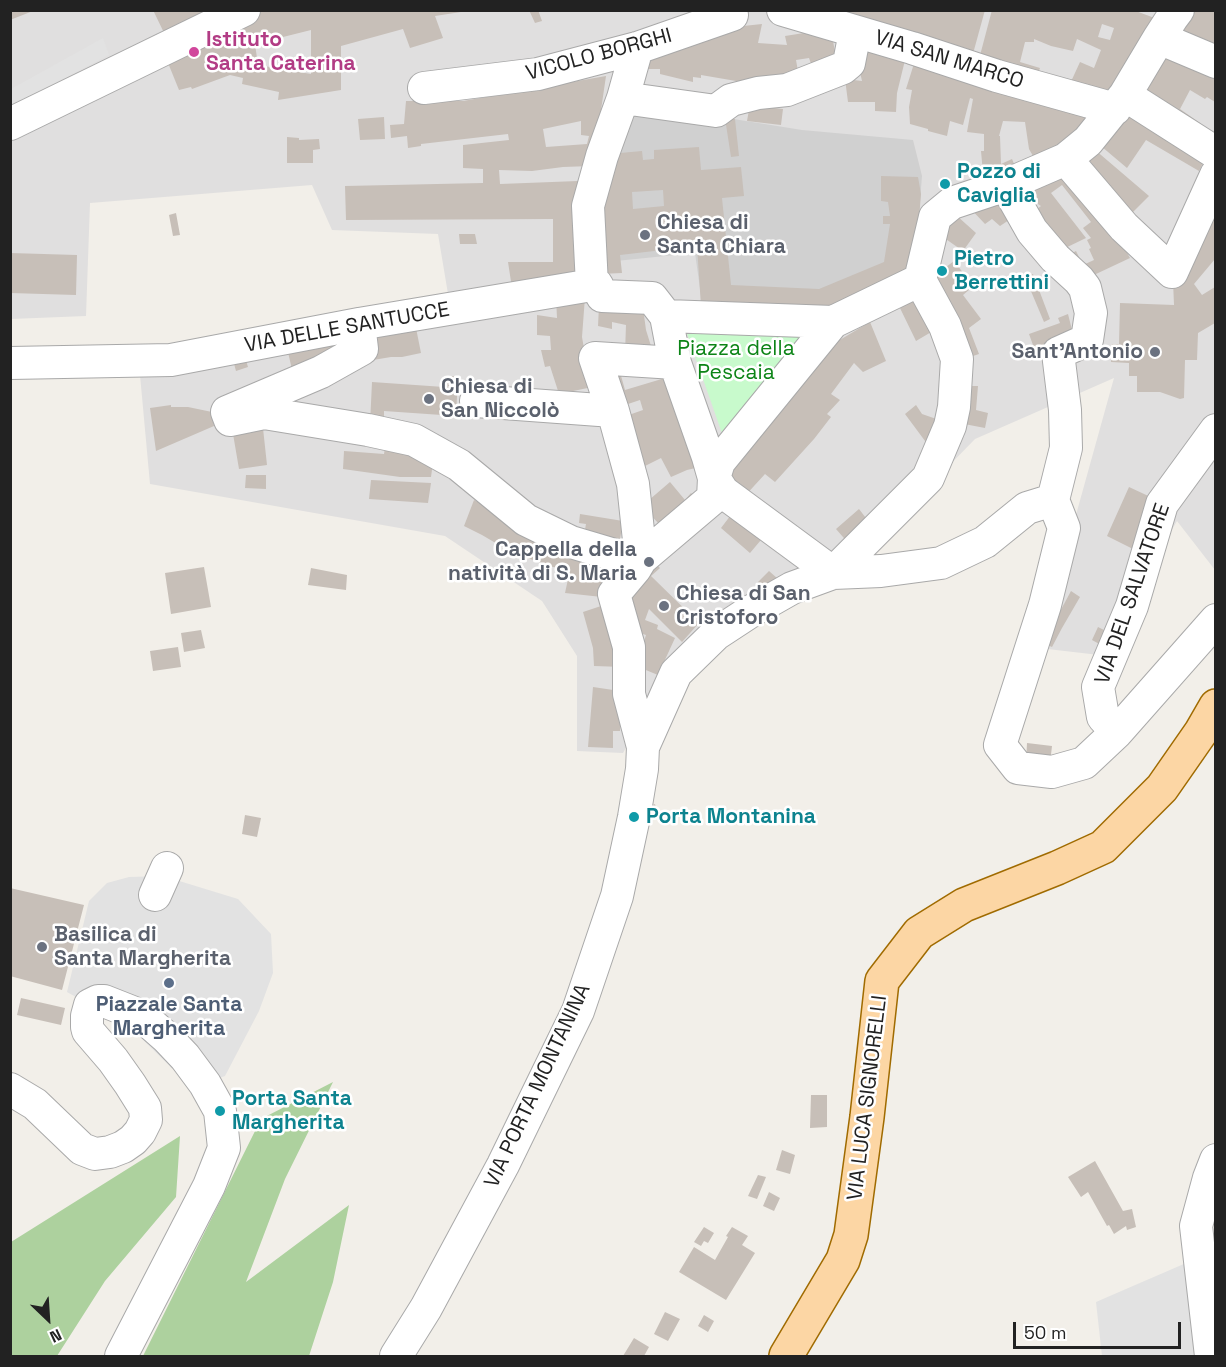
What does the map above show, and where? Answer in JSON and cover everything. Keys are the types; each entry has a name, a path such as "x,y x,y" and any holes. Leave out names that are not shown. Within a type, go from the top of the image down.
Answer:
{"main road":[{"name":"VIA LUCA SIGNORELLI","path":"786,1356 843,1260 851,1235 882,981 919,933 964,904 1057,868 1103,847 1162,788 1201,732 1215,706"}],"street":[{"path":"10,124 244,10"},
{"name":"VICOLO BORGHI","path":"423,88 538,74 637,48 732,15 730,10"},
{"name":"VIA SAN MARCO","path":"783,10 997,76 1120,102 1215,153"},
{"path":"833,573 928,478 950,426 954,407 957,359 945,326 920,280 935,217 952,203 1006,185 1066,159 1088,141 1120,102 1165,19 1215,62"},
{"path":"624,98 716,111 731,100 758,93 787,90 843,68 849,63 855,32"},
{"path":"637,48 624,98 602,156 588,206 592,285 597,285 602,296 652,298 666,316 675,363 714,478 723,492 833,573"},
{"path":"1066,159 1124,226 1172,273 1215,175"},
{"path":"1006,185 1032,231 1085,288 1091,313 1087,340 1058,353 1065,410 1066,448 1053,500 1064,528 1045,605 1000,744 1018,768 1052,772 1083,764 1117,732 1215,620"},
{"path":"638,564 713,498 714,478 719,462 833,322 920,280"},
{"name":"VIA DELLE SANTUCCE","path":"10,363 171,360 359,324 592,285"},
{"path":"666,316 833,322"},
{"path":"359,324 362,349 321,372 227,412 230,420 264,413 414,440 459,465 526,520 571,542 638,564"},
{"path":"638,564 633,484 613,411 595,358 675,363"},
{"path":"476,401 613,411"},
{"name":"VIA DEL SALVATORE","path":"1117,732 1102,717 1098,687 1132,606 1162,504 1215,430"},
{"path":"643,747 676,673 716,634 748,613 792,588 833,573 881,571 941,563 985,542 1027,508 1053,500"},
{"name":"VIA PORTA MONTANINA","path":"396,1356 426,1308 504,1165 578,1011 617,896 634,817 642,769 643,747 630,694 629,647 614,594 638,564"},
{"path":"10,1089 34,1104 82,1149 94,1154 123,1148 133,1140 146,1120 145,1108 130,1083 87,1027 90,1005 104,1001 142,1016 185,1058 205,1084 220,1111 224,1148 209,1186 121,1356"},
{"path":"1211,1356 1196,1226 1215,1160"}],"shaded area":[{"path":"10,11 1215,11 1215,570 1177,521 1099,655 1039,648 1114,378 975,439 901,515 670,672 623,753 577,751 577,656 542,601 445,536 150,484 140,375 448,294 438,234 332,230 312,185 90,203 86,316 11,319"},
{"path":"103,38 109,55 11,106 11,89"},
{"path":"633,108 721,117 802,130 913,140 922,176 914,276 703,310 695,253 606,262 603,193"},
{"name":"Piazzale Santa Margherita","path":"163,876 238,899 271,934 273,973 259,1011 225,1076 192,1088 131,1028 67,992 89,901 107,883 129,877"},
{"path":"1193,1260 1203,1356 1102,1356 1096,1302"}],"green space":[{"name":"Piazza della Pescaia","path":"683,322 811,326 724,439"},
{"path":"333,1082 285,1179 246,1282 349,1205 333,1282 309,1356 143,1356 261,1119"},
{"path":"180,1136 176,1197 105,1281 57,1356 11,1356 11,1242"}],"building":[{"path":"10,10 33,10 33,11 10,20"},
{"path":"153,10 228,10 167,39"},
{"path":"262,10 461,10 461,12 435,16 443,38 410,48 403,29 341,46 341,90 278,100 279,92 242,84 243,78 230,75 192,89 191,87 179,90 166,58","holes":["311,30 311,74 258,65 255,44"]},
{"path":"529,10 538,10 542,21 535,23"},
{"path":"810,10 985,10 971,61"},
{"path":"992,10 1133,10 1160,20 1110,102 1069,86 1080,62 1094,68 1101,50 1077,39 1073,51 1034,39 1034,42 1025,42 1020,62 1040,68 1035,81 978,63","holes":["1102,24 1114,28 1110,40 1098,37"]},
{"path":"1190,10 1215,10 1215,57 1170,37"},
{"path":"762,24 758,43 787,45 785,36 804,33 832,35 837,64 814,72 809,58 796,60 799,77 782,86 701,75 701,78 693,77 693,82 660,74 660,69 641,69 645,56 725,28"},
{"path":"861,41 906,56 897,93 896,112 875,111 875,102 848,102 845,79 862,81 858,63"},
{"path":"1164,43 1215,67 1215,102 1190,90 1180,109 1200,123 1195,132 1135,94"},
{"path":"917,54 1100,114 1037,163 1029,149 1025,122 1003,121 999,136 1001,164 1012,159 1017,171 984,184 981,151 984,151 984,134 967,132 973,99 970,98 963,125 950,121 947,136 910,124 909,107 912,90 906,89"},
{"path":"606,76 591,166 532,171 499,170 500,184 578,181 577,279 512,288 508,262 553,262 553,219 346,220 345,186 483,183 483,169 463,168 463,145 509,140 508,134 421,144 421,146 408,148 407,136 391,138 390,125 404,124 406,101 463,101","holes":["581,121 581,135 589,136 587,144 546,147 543,129"]},
{"path":"1131,103 1208,153 1199,171 1146,140 1127,168 1095,141"},
{"path":"757,106 783,109 781,125 747,121 749,110 755,111"},
{"path":"384,117 385,139 360,140 358,119"},
{"path":"725,118 735,119 739,156 731,157"},
{"path":"287,137 299,138 299,140 319,139 320,149 313,150 313,163 287,163"},
{"path":"699,147 701,170 741,167 744,196 722,198 731,285 819,289 884,262 890,224 883,224 883,216 890,216 888,202 881,201 881,176 918,177 921,194 919,219 910,275 825,312 701,306 697,246 620,255 622,273 600,274 594,224 609,154 642,151 643,160 654,159 654,150","holes":["663,190 664,206 633,209 632,192"]},
{"path":"1094,149 1149,196 1122,223 1075,162"},
{"path":"1068,165 1117,235 1130,258 1096,274 1083,274 1064,257 1076,251 1083,265 1094,260 1087,240 1091,238 1083,228 1091,222 1062,185 1051,193 1086,238 1057,252 1028,216 1041,206 1024,195"},
{"name":"Pozzo di Caviglia","path":"947,178 950,179 950,189 943,190 940,189 939,182 940,179"},
{"path":"997,195 1009,220 1000,226 992,219 985,224 968,206"},
{"name":"Sant'Antonio","path":"1215,212 1215,259 1194,284 1202,295 1215,287 1215,323 1198,333 1197,360 1185,360 1184,398 1180,399 1160,392 1137,392 1137,376 1129,376 1129,363 1111,362 1112,344 1119,344 1120,303 1174,305 1173,281"},
{"path":"176,213 180,235 173,236 169,215"},
{"path":"956,215 976,233 963,251 940,235"},
{"path":"459,234 475,234 477,244 460,244"},
{"path":"10,253 77,255 76,295 10,293"},
{"path":"954,261 964,274 977,283 963,295 981,319 969,328 979,354 964,359 929,280"},
{"path":"1033,274 1050,319 1044,322 1025,277"},
{"path":"919,292 938,328 916,341 899,306"},
{"path":"556,297 585,297 582,337 586,360 597,386 559,394 550,366 545,367 541,350 551,350 550,336 537,335 537,315 557,318"},
{"path":"599,306 643,308 651,346 625,353 626,325 612,322 612,329 598,326"},
{"path":"1068,314 1075,342 1037,356 1029,334 1060,323 1058,318"},
{"path":"870,322 886,361 863,372 854,363 831,394 840,400 827,414 831,417 814,439 775,482 765,474 743,498 722,478 833,344"},
{"path":"415,323 421,353 373,360 367,335"},
{"path":"348,335 353,348 294,378 287,348"},
{"path":"245,357 248,367 236,371 233,360"},
{"path":"618,365 625,390 665,378 704,466 671,477 661,458 639,469 623,417 643,410 640,400 619,407 605,367"},
{"name":"Chiesa di San Niccolò","path":"446,376 458,376 456,416 384,411 384,427 370,424 372,382 444,387"},
{"path":"965,386 978,386 976,410 988,413 985,428 959,423"},
{"path":"171,405 171,407 188,407 212,412 214,426 156,451 150,408"},
{"path":"916,405 922,414 945,422 931,449 905,414"},
{"path":"262,419 267,465 239,469 232,428"},
{"path":"386,441 434,455 431,477 400,477 343,469 344,451 384,454"},
{"path":"246,475 266,475 266,489 245,488"},
{"path":"371,480 431,483 428,503 369,499"},
{"path":"670,482 685,500 691,493 697,499 661,526 642,506"},
{"path":"1129,487 1157,500 1135,550 1107,536"},
{"path":"474,500 526,526 615,559 611,581 602,597 565,593 570,570 553,567 516,554 464,526"},
{"path":"859,509 872,526 850,545 836,529"},
{"path":"734,511 766,534 750,553 721,528"},
{"path":"580,514 623,521 618,552 583,541 586,524 579,523"},
{"path":"649,557 660,568 651,576 699,623 682,642 649,609 645,620 658,625 657,629 675,638 658,675 636,666 646,635 637,632 625,606"},
{"path":"204,567 211,607 171,614 165,573"},
{"path":"311,568 347,575 346,590 308,585"},
{"path":"769,571 778,579 764,593 755,585"},
{"path":"1071,591 1080,597 1052,647 1043,643"},
{"path":"610,603 623,667 594,666 593,648 583,612"},
{"path":"1098,627 1110,633 1103,646 1092,640"},
{"path":"201,630 205,648 184,652 181,633"},
{"path":"178,647 181,667 153,671 150,651"},
{"path":"593,687 620,691 620,731 613,731 613,748 588,747"},
{"path":"1027,743 1052,746 1050,763 1026,762"},
{"path":"655,804 658,815 644,821 640,810"},
{"path":"245,815 261,818 257,837 242,834"},
{"name":"Basilica di Santa Margherita","path":"10,888 84,905 62,990 10,976"},
{"path":"21,998 65,1008 61,1025 17,1015"},
{"path":"811,1095 827,1095 827,1127 810,1128"},
{"path":"782,1150 795,1155 790,1174 776,1170"},
{"path":"1095,1161 1123,1211 1132,1209 1136,1227 1127,1230 1126,1226 1114,1234 1088,1192 1081,1197 1068,1177"},
{"path":"758,1175 766,1177 757,1199 748,1196"},
{"path":"769,1192 780,1198 774,1211 763,1206"},
{"path":"704,1227 714,1233 708,1243 704,1241 701,1246 694,1242"},
{"path":"732,1227 748,1236 742,1245 755,1253 726,1300 679,1272 694,1247 715,1260"},
{"path":"665,1312 680,1319 668,1341 654,1334"},
{"path":"704,1315 714,1321 708,1332 698,1326"},
{"path":"634,1338 649,1347 644,1356 623,1356"}],"place":[{"name":"Istituto Santa Caterina","path":"194,52"},
{"name":"Pozzo di Caviglia","path":"945,184"},
{"name":"Chiesa di Santa Chiara","path":"645,235"},
{"name":"Pietro Berrettini","path":"942,271"},
{"name":"Sant'Antonio","path":"1155,352"},
{"name":"Chiesa di San Niccolò","path":"429,399"},
{"name":"Cappella della natività di S. Maria","path":"649,562"},
{"name":"Chiesa di San Cristoforo","path":"664,606"},
{"name":"Porta Montanina","path":"634,817"},
{"name":"Basilica di Santa Margherita","path":"42,947"},
{"name":"Piazzale Santa Margherita","path":"169,983"},
{"name":"Porta Santa Margherita","path":"220,1111"}]}
